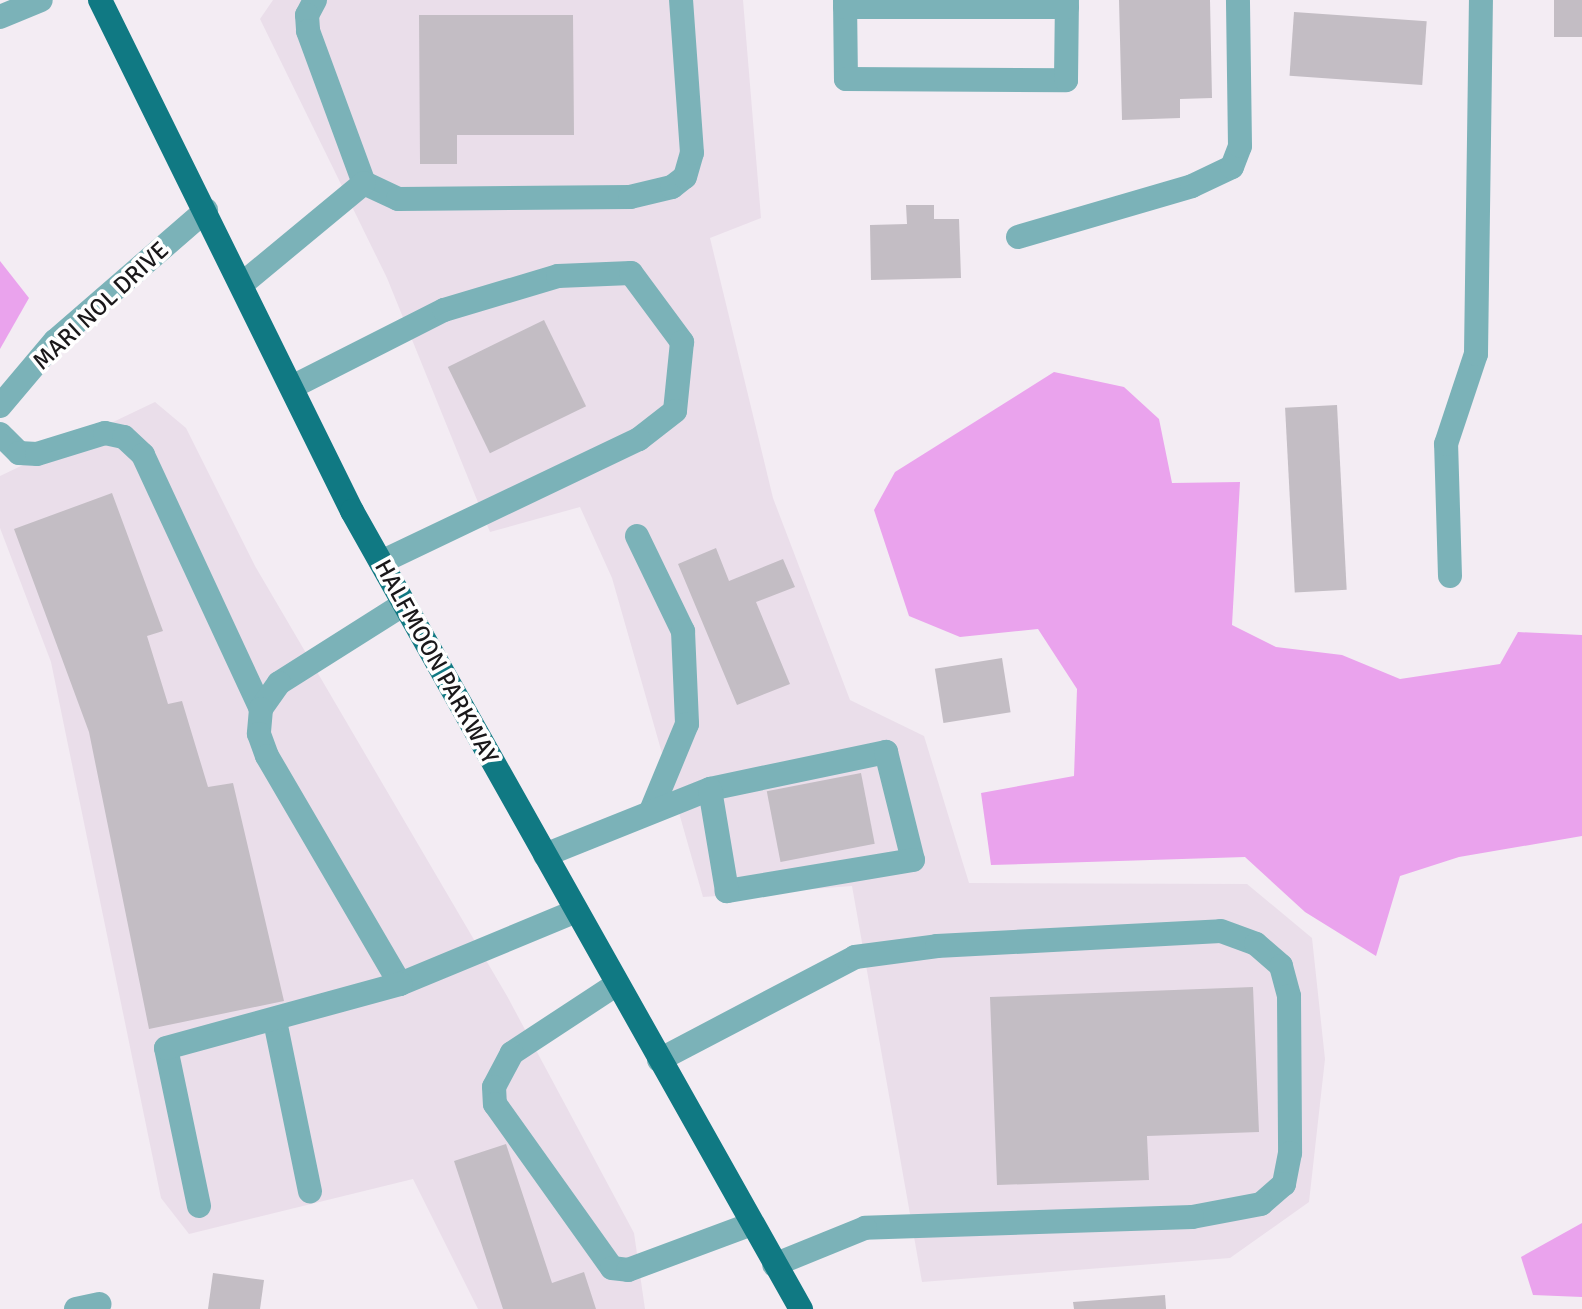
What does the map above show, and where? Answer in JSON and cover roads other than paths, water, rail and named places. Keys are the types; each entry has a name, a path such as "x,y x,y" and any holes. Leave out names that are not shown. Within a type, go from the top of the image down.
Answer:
{"main road":[{"name":"HALFMOON PARKWAY","path":"100,0 381,562 801,1309"}],"street":[{"path":"0,17 41,0"},
{"path":"315,0 307,15 308,31 364,183 398,199 630,197 672,187 685,177 692,153 681,0"},
{"path":"1018,237 1192,186 1232,167 1240,146 1238,0"},
{"path":"1450,576 1446,444 1476,354 1481,0"},
{"path":"845,3 1067,3 1066,80 846,79 845,3"},
{"path":"242,284 364,183"},
{"name":"MARI NOL DRIVE","path":"0,406 55,341 206,210"},
{"path":"292,387 444,310 558,276 631,273 682,342 675,411 639,439 381,562"},
{"path":"0,434 19,453 37,454 105,433 124,437 143,455 261,709 259,734 267,756 400,984"},
{"path":"637,536 683,631 687,724 651,811"},
{"path":"261,709 279,683 404,604"},
{"path":"545,855 710,789 886,752 913,860 727,891 710,789"},
{"path":"199,1206 166,1048 275,1021 400,984 576,911"},
{"path":"659,1060 855,957 937,946 1221,931 1256,944 1281,966 1289,996 1290,1153 1284,1184 1261,1204 1192,1217 865,1228 774,1265"},
{"path":"617,984 512,1053 494,1087 495,1104 612,1268 628,1270 752,1224"},
{"path":"275,1021 310,1191"}]}
